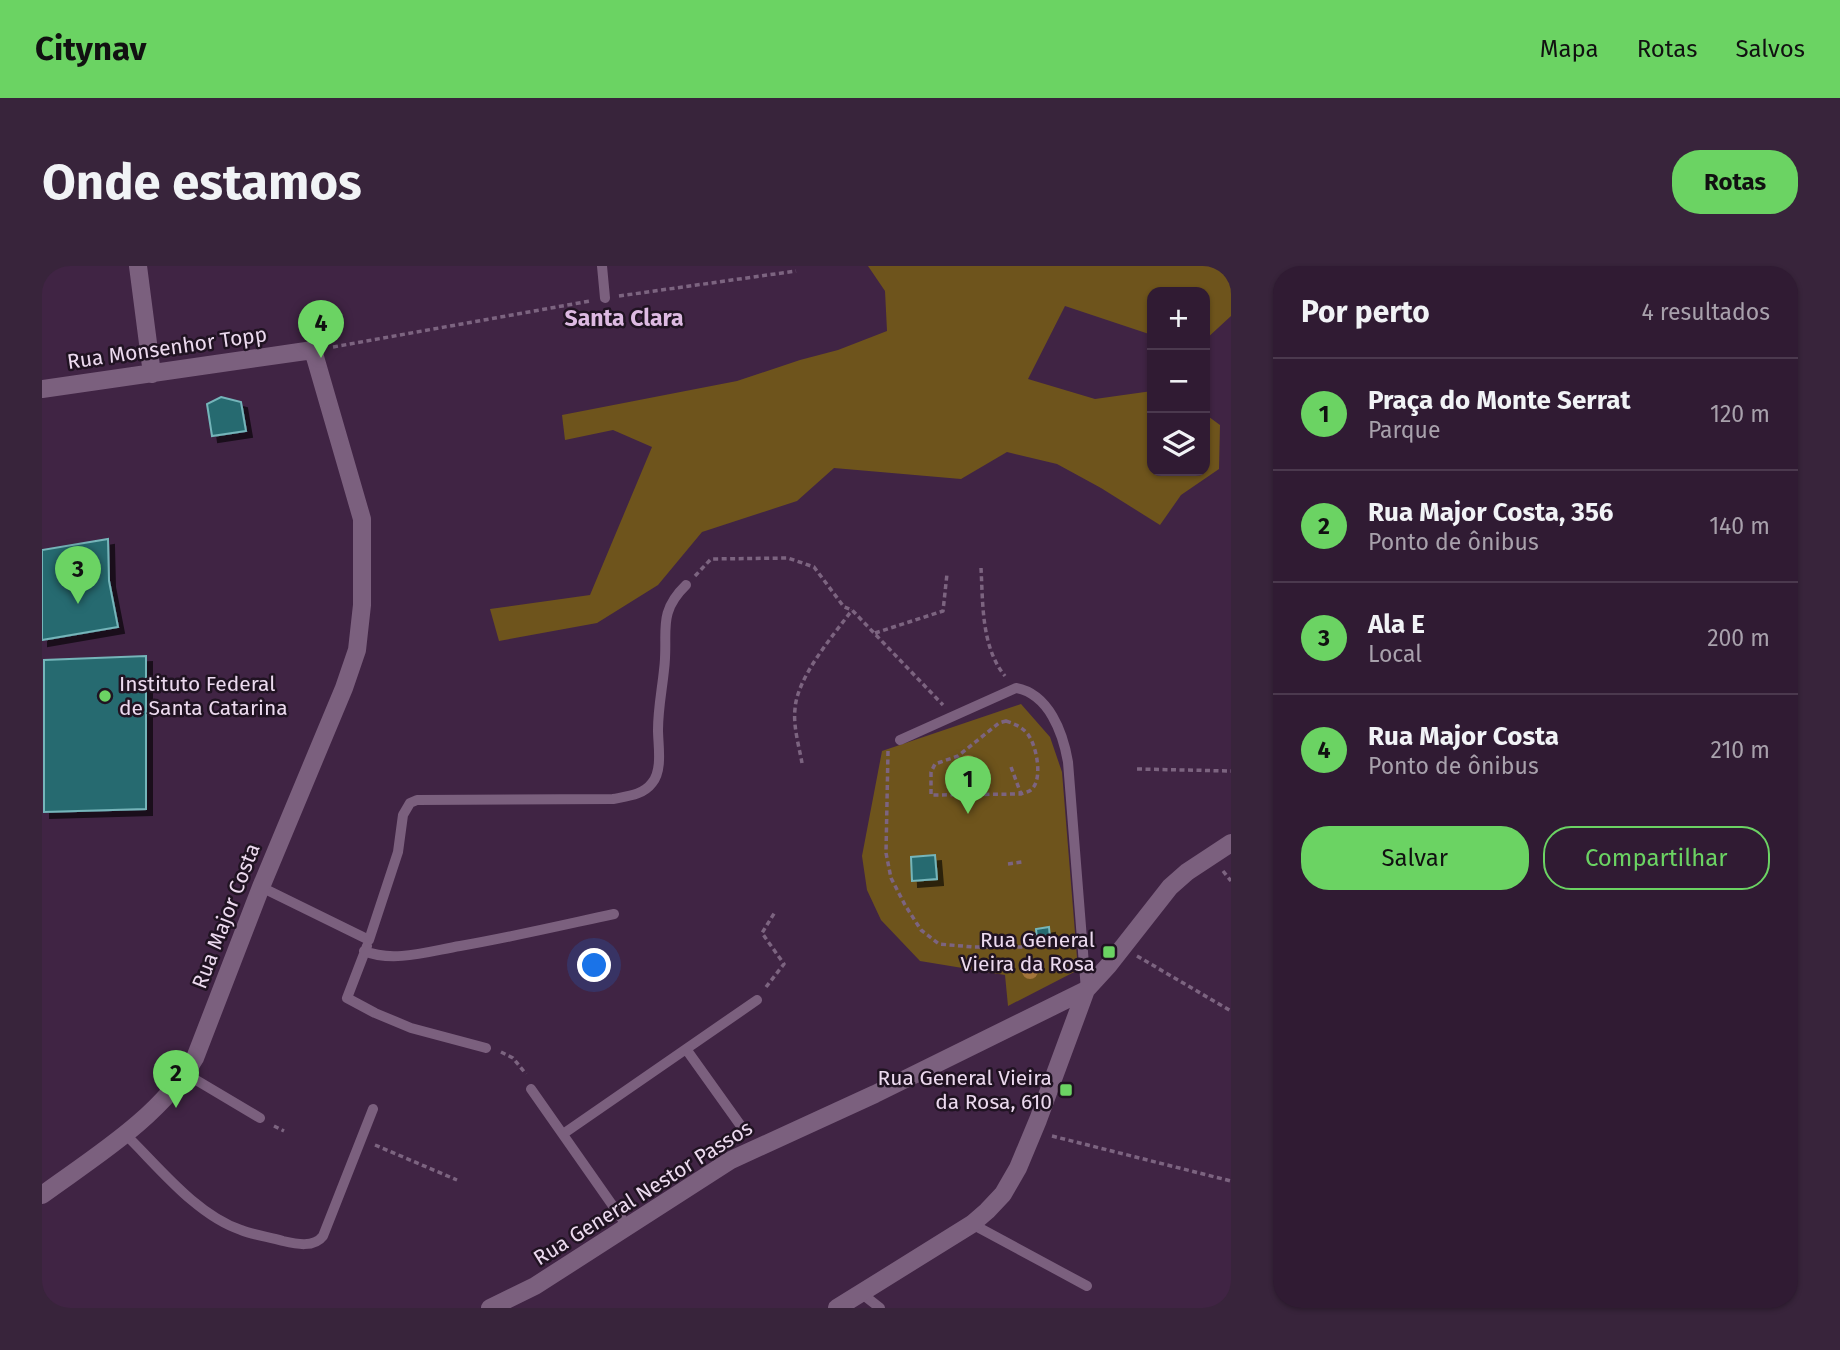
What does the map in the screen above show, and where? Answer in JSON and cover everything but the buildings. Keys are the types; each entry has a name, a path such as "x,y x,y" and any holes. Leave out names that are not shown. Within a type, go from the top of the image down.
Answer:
{"street":[{"path":"138,266 152,374"},
{"name":"Rua Monsenhor Topp","path":"42,389 313,350"},
{"name":"Rua Major Costa","path":"42,1195 125,1134 166,1097 186,1074 204,1038 261,887 344,688 357,650 362,606 362,519 313,350"},
{"path":"837,1308 972,1224 1003,1194 1018,1168 1038,1120 1086,990 1123,948 1170,887 1231,843"},
{"name":"Rua General Nestor Passos","path":"490,1308 535,1286 705,1175 756,1147 893,1085 1086,990"}],"lane":[{"path":"602,266 605,298"},
{"path":"486,1048 411,1028 347,998 398,852 403,815 410,803 417,800 613,799 637,794 651,785 658,769 659,696 664,671 665,619 674,597 686,585"},
{"path":"900,740 1016,688 1026,690 1038,698 1053,716 1065,744 1086,990"},
{"path":"261,887 369,940"},
{"path":"364,951 374,956 414,954 505,938 614,914"},
{"path":"563,1135 757,1000"},
{"path":"686,1049 741,1126"},
{"path":"186,1074 260,1118"},
{"path":"531,1089 627,1226"},
{"path":"125,1134 198,1206 220,1220 240,1230 292,1243 308,1244 323,1236 373,1109"},
{"path":"972,1224 1087,1286"},
{"path":"861,1293 880,1308"}],"path":[{"path":"313,350 605,298 796,271"},
{"path":"686,585 711,559 788,558 814,567 844,607 852,610 954,716"},
{"path":"981,568 989,648 1001,670 1016,688"},
{"path":"875,633 943,611 947,574"},
{"path":"802,763 794,712 796,699 808,674 852,610"},
{"path":"1006,721 1018,726 1030,737 1036,758 1037,779 1031,790 1021,794 931,795 931,772 935,764 958,756 974,746 992,728 1006,721"},
{"path":"888,752 886,853 891,878 921,930 939,944 1034,947"},
{"path":"1011,767 1021,794"},
{"path":"1138,769 1231,771"},
{"path":"1008,864 1022,862"},
{"path":"757,1000 784,964 762,933 775,912"},
{"path":"1123,948 1231,1011"},
{"path":"486,1048 513,1058 526,1073 531,1089"},
{"path":"1038,1120 1044,1134 1231,1181"},
{"path":"360,1139 457,1180"}],"shaded area":[{"path":"868,266 1231,266 1231,316 1210,335 1210,287 1147,287 1147,333 1065,306 1028,379 1095,399 1147,392 1147,476 1209,476 1181,495 1160,525 1057,464 1007,452 961,479 834,468 797,501 702,532 658,585 597,623 499,641 490,609 590,595 652,447 613,430 565,440 562,415 737,381 838,350 887,331 885,291"},
{"path":"1210,418 1220,425 1219,469 1210,475"},
{"path":"1021,704 1050,737 1062,772 1078,970 1008,1006 1005,975 920,961 881,920 867,890 862,856 882,751"}],"place":[{"name":"Rua Major Costa","path":"321,358"},
{"name":"Ala E","path":"78,604"},
{"name":"Instituto Federal de Santa Catarina","path":"105,696"},
{"name":"Praça do Monte Serrat","path":"968,814"},
{"name":"Rua General Vieira da Rosa","path":"1109,952"},
{"name":"Rua General Vieira da Rosa, 610","path":"1066,1090"},
{"name":"Rua Major Costa, 356","path":"176,1108"}],"district":[{"name":"Santa Clara","path":"624,318"}]}
